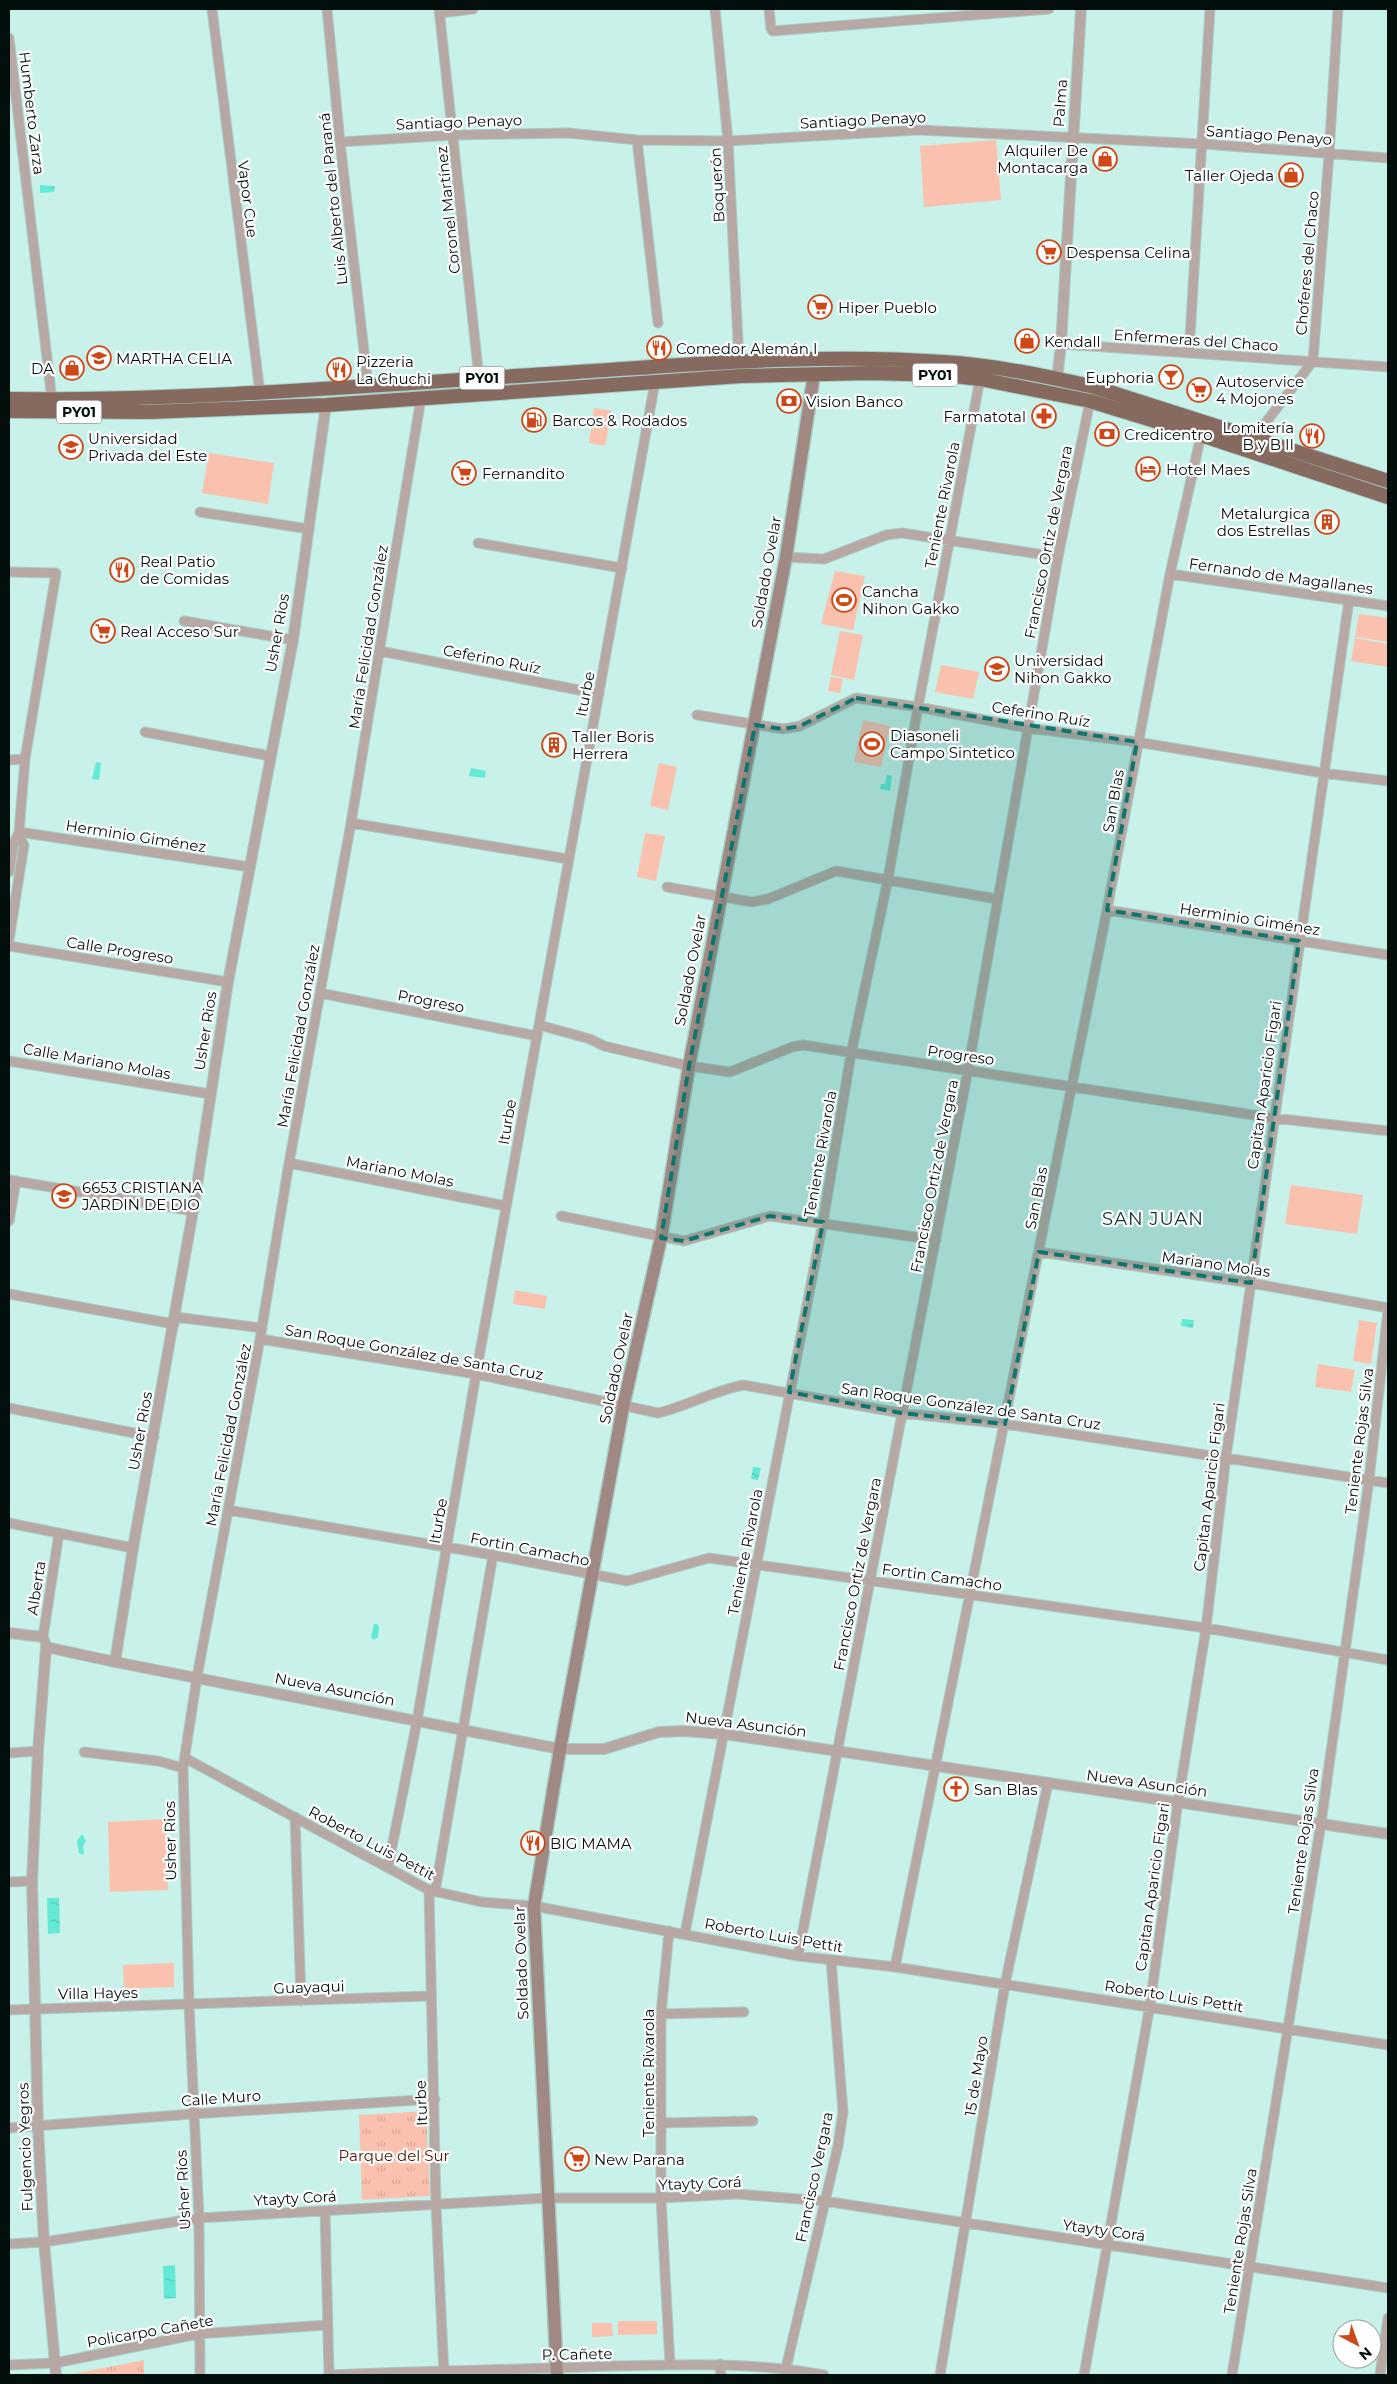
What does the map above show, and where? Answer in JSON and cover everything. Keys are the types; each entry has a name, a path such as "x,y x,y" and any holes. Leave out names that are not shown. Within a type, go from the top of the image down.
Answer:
{"highway":[{"name":"PY01","path":"9,399 52,400 260,393 739,361 980,379 1090,401 1201,435 1388,497"},
{"name":"PY01","path":"9,411 149,412 326,405 741,376 815,367 946,362 1057,379 1164,409 1388,481"}],"main road":[{"name":"Soldado Ovelar","path":"557,2372 534,1906 560,1748 623,1406 661,1238 689,1066 786,557 815,367"}],"street":[{"name":"Vapor Cue","path":"212,9 260,393"},
{"name":"Luis Alberto del Paraná","path":"327,9 368,386"},
{"path":"440,11 473,9"},
{"name":"Boquerón","path":"715,9 728,141 739,361"},
{"path":"770,9 771,29 773,31 958,12 1049,9"},
{"name":"Palma","path":"1057,379 1061,344 1072,138 1082,9"},
{"path":"1189,353 1210,9"},
{"name":"Choferes del Chaco","path":"1312,361 1329,154 1338,9"},
{"name":"Coronel Martínez","path":"440,11 479,378"},
{"name":"Humberto Zarza","path":"9,38 52,400"},
{"name":"Santiago Penayo","path":"340,142 454,135 569,132 637,140 728,141 919,130 1203,144 1388,158"},
{"path":"637,140 658,323"},
{"name":"Enfermeras del Chaco","path":"1061,344 1388,367"},
{"path":"1253,438 1312,361"},
{"name":"Teniente Rivarola","path":"686,1934 822,1222 851,1054 888,879 918,707 980,379"},
{"name":"Iturbe","path":"388,1867 417,1721 476,1374 655,382"},
{"name":"María Felicidad González","path":"198,1678 351,823 421,398"},
{"name":"Francisco Ortiz de Vergara","path":"798,1956 968,1070 1058,557 1090,401"},
{"name":"Usher Rios","path":"115,1662 133,1548 193,1211 228,982 292,640 326,405"},
{"name":"San Blas","path":"896,1967 1040,1252 1170,574 1201,435"},
{"path":"200,512 309,528"},
{"path":"786,557 824,559 886,535 902,533 1058,557"},
{"path":"478,543 622,568"},
{"path":"9,572 56,572 25,760 18,834 14,843 9,872"},
{"name":"Fernando de Magallanes","path":"1170,574 1388,606"},
{"name":"Capitan Aparicio Figari","path":"1084,2375 1150,2005 1178,1802 1206,1628 1226,1457 1250,1282 1349,600"},
{"path":"184,621 292,640"},
{"name":"Ceferino Ruíz","path":"380,651 599,694"},
{"name":"Ceferino Ruíz","path":"697,715 783,729 800,726 856,698 918,707 1028,728 1137,742 1323,773 1388,781"},
{"path":"145,732 270,756"},
{"path":"9,760 25,760"},
{"path":"351,823 568,859"},
{"path":"9,940 13,888 24,845 18,834"},
{"name":"Herminio Giménez","path":"18,834 250,867"},
{"path":"667,887 752,902 768,899 836,870 997,899"},
{"name":"Herminio Giménez","path":"1107,910 1388,955"},
{"name":"Calle Progreso","path":"9,946 228,982"},
{"name":"Progreso","path":"320,993 537,1036"},
{"name":"Progreso","path":"539,1025 590,1039 604,1046 689,1066 730,1072 792,1046 803,1045 851,1054 1071,1085 1274,1118 1388,1131"},
{"name":"Calle Mariano Molas","path":"9,1060 210,1094"},
{"name":"Mariano Molas","path":"289,1163 506,1206"},
{"path":"9,1222 12,1180 193,1211"},
{"path":"562,1216 661,1238 684,1241 704,1237 770,1216 822,1222 936,1240"},
{"name":"Mariano Molas","path":"1040,1252 1250,1282 1388,1309"},
{"path":"9,1294 174,1321 262,1328"},
{"name":"Teniente Rojas Silva","path":"1232,2375 1251,2266 1320,1823 1369,1480 1388,1309"},
{"name":"San Roque González de Santa Cruz","path":"260,1339 476,1374 658,1412 726,1388 743,1385 901,1413 1005,1424 1388,1483"},
{"path":"9,1408 154,1437"},
{"name":"Fortin Camacho","path":"228,1510 493,1555 593,1576 627,1581 709,1558 1206,1628 1343,1654 1388,1660"},
{"path":"9,1523 133,1548"},
{"name":"Alberta","path":"45,1642 59,1533"},
{"name":"Iturbe","path":"444,2372 436,2206 435,2099 430,1996 432,1891 493,1555"},
{"name":"Nueva Asunción","path":"9,1633 115,1662 560,1748 604,1749 659,1732 683,1731 724,1734 1388,1834"},
{"name":"Fulgencio Yegros","path":"45,1642 32,1881 38,2127 44,2242 56,2375"},
{"name":"Usher Rios","path":"188,2004 183,1768 198,1678"},
{"path":"9,1753 38,1751"},
{"path":"84,1752 158,1761 183,1768"},
{"name":"Roberto Luis Pettit","path":"185,1758 432,1891 482,1902 534,1906 798,1956 896,1967 1150,2005 1388,2045"},
{"name":"15 de Mayo","path":"940,2375 1005,1984 1048,1783"},
{"path":"295,1817 301,2001"},
{"path":"9,1882 32,1881"},
{"name":"Teniente Rivarola","path":"669,1931 661,2014 661,2198 670,2365"},
{"name":"Francisco Vergara","path":"786,2368 838,2146 843,2112 831,1960"},
{"name":"Guayaqui","path":"188,2004 430,1996"},
{"name":"Villa Hayes","path":"9,2010 188,2004"},
{"name":"Usher Ríos","path":"188,2004 192,2114 199,2218 198,2334 200,2375"},
{"path":"661,2014 744,2012"},
{"name":"Calle Muro","path":"9,2128 192,2114 435,2099"},
{"path":"661,2122 753,2121"},
{"name":"Ytayty Corá","path":"9,2244 44,2242 199,2218 436,2206 547,2198 661,2198 737,2194 824,2201 1388,2288"},
{"path":"324,2211 329,2375"},
{"path":"1380,2375 1388,2318"},
{"name":"Policarpo Cañete","path":"9,2365 55,2363 198,2334 327,2325"},
{"path":"720,2364 721,2375"},
{"name":"P. Cañete","path":"329,2375 557,2372 720,2364 786,2368 824,2375"}],"highlighted area":[{"path":"856,698 1137,742 1107,910 1299,941 1251,1283 1039,1252 1005,1424 901,1413 789,1392 823,1222 770,1216 684,1241 661,1238 689,1066 755,725 783,729 800,726"}],"green space":[{"path":"996,140 1001,200 924,207 920,146"},
{"path":"594,408 612,411 605,446 589,443"},
{"path":"1140,409 1252,444 1388,490"},
{"path":"209,453 274,463 268,504 202,493"},
{"name":"Cancha Nihon Gakko","path":"835,571 865,576 853,630 821,624"},
{"path":"1359,614 1388,618 1388,642 1355,637"},
{"path":"840,631 863,635 854,680 831,675"},
{"path":"1355,638 1388,644 1388,667 1351,661"},
{"path":"941,665 979,672 973,699 935,692"},
{"path":"831,677 843,679 840,693 828,691"},
{"name":"Diasoneli Campo Sintetico","path":"863,720 890,726 881,767 854,762"},
{"path":"659,763 677,767 668,810 650,806"},
{"path":"645,833 665,836 656,881 637,877"},
{"path":"1291,1185 1363,1195 1357,1234 1285,1224"},
{"path":"515,1290 547,1296 545,1309 513,1304"},
{"path":"1359,1320 1377,1323 1371,1364 1353,1361"},
{"path":"1318,1364 1355,1370 1351,1392 1315,1387"},
{"path":"165,1819 168,1890 110,1892 108,1822"},
{"path":"174,1963 174,1987 124,1989 123,1965"},
{"name":"Parque del Sur","path":"426,2111 430,2196 362,2200 359,2115"},
{"path":"618,2321 657,2321 657,2334 618,2335"},
{"path":"592,2323 612,2323 613,2336 592,2337"},
{"path":"144,2360 144,2375 68,2375"}],"water":[{"path":"40,185 55,186 54,192 40,193"},
{"path":"96,762 101,763 99,780 92,779"},
{"path":"471,768 486,771 485,778 469,776"},
{"path":"887,775 892,776 890,791 880,789 881,784 885,784"},
{"path":"1182,1319 1194,1320 1193,1328 1181,1326"},
{"path":"753,1467 761,1468 758,1480 751,1479"},
{"path":"374,1624 377,1624 379,1627 378,1637 374,1640 371,1637"},
{"path":"82,1834 86,1841 83,1846 84,1855 79,1853 77,1841"},
{"path":"47,1898 59,1898 60,1933 48,1934"},
{"path":"175,2265 176,2298 164,2299 163,2266"}],"place":[{"name":"Alquiler De Montacarga","path":"1105,159"},
{"name":"Taller Ojeda","path":"1291,175"},
{"name":"Despensa Celina","path":"1049,252"},
{"name":"Hiper Pueblo","path":"820,307"},
{"name":"Kendall","path":"1027,341"},
{"name":"Comedor Alemán I","path":"659,348"},
{"name":"MARTHA CELIA","path":"99,358"},
{"name":"DA","path":"72,368"},
{"name":"Pizzeria La Chuchi","path":"339,370"},
{"name":"Euphoria","path":"1171,377"},
{"name":"Autoservice 4 Mojones","path":"1199,390"},
{"name":"Vision Banco","path":"789,401"},
{"name":"Farmatotal","path":"1044,416"},
{"name":"Barcos & Rodados","path":"534,420"},
{"name":"Credicentro","path":"1107,434"},
{"name":"Lomitería B y B II","path":"1312,436"},
{"name":"Universidad Privada del Este","path":"71,447"},
{"name":"Hotel Maes","path":"1148,469"},
{"name":"Fernandito","path":"464,473"},
{"name":"Metalurgica dos Estrellas","path":"1327,522"},
{"name":"Real Patio de Comidas","path":"122,570"},
{"name":"Cancha Nihon Gakko","path":"844,600"},
{"name":"Real Acceso Sur","path":"103,631"},
{"name":"Universidad Nihon Gakko","path":"997,669"},
{"name":"Diasoneli Campo Sintetico","path":"872,744"},
{"name":"Taller Boris Herrera","path":"554,745"},
{"name":"6653 CRISTIANA JARDIN DE DIO","path":"64,1196"},
{"name":"San Blas","path":"956,1789"},
{"name":"BIG MAMA","path":"533,1843"},
{"name":"New Parana","path":"577,2159"}],"district":[{"name":"SAN JUAN","path":"1153,1219"}]}
